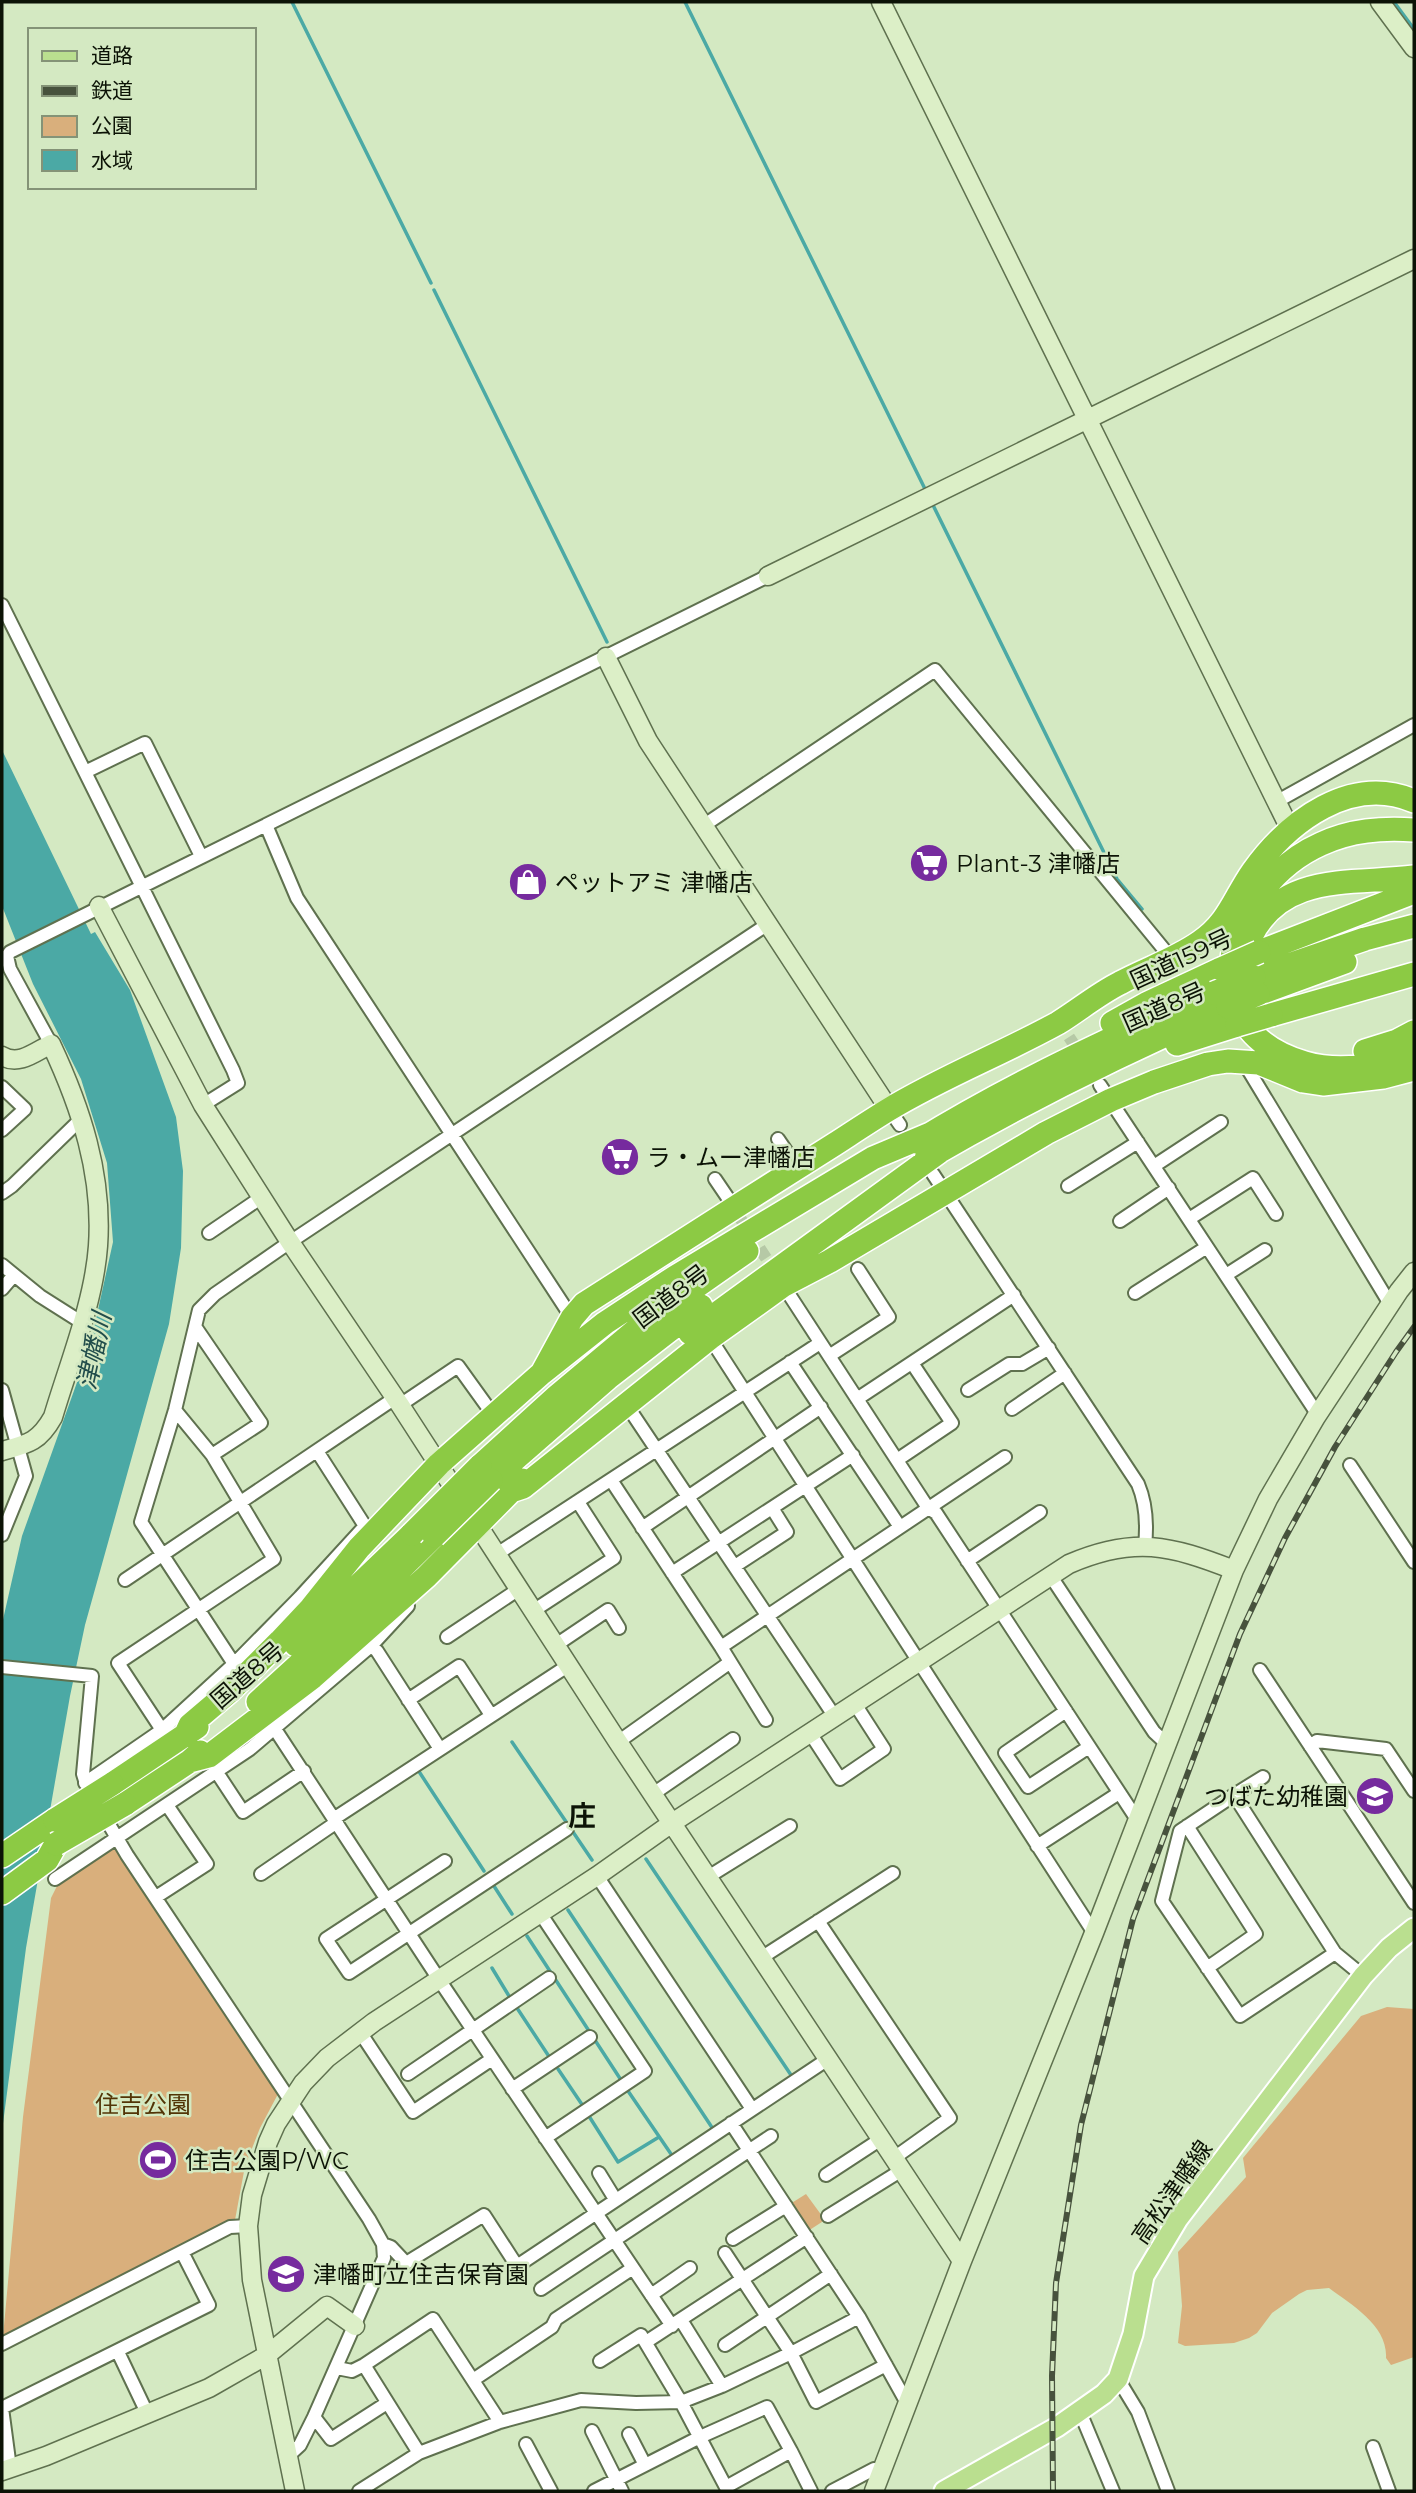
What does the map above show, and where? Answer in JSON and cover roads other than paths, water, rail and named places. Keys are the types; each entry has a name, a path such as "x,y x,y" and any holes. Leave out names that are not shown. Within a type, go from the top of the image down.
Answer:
{"highway":[{"path":"542,1373 572,1318 584,1304 641,1259 735,1211 797,1167 1064,1029 1111,988 1197,944 1217,930 1229,915 1254,870 1291,831 1325,805 1355,794 1388,793 1414,802"},
{"path":"1414,830 1376,828 1357,832 1319,844 1287,864 1264,886 1243,918 1232,953 1230,973 1239,1014 1251,1033 1290,1059 1317,1066 1346,1068 1374,1064 1414,1053"},
{"path":"1414,877 1330,883 1284,898 1266,912 1255,926 1246,946 1242,970 1244,990 1251,1008 1266,1029 1280,1041 1300,1050 1326,1057 1359,1054 1414,1032"},
{"name":"国道159号","path":"992,1111 998,1087 1146,1004 1259,952 1414,892"},
{"name":"国道8号","path":"2,1878 125,1804 190,1761 303,1661 485,1473 736,1280 829,1217 937,1162 992,1111 1129,1029 1226,1008 1256,986 1365,939 1414,926"},
{"name":"国道8号","path":"1256,986 1326,968 1414,939"},
{"path":"992,1111 1018,1115 1141,1057 1226,1008 1271,1015 1414,977"},
{"path":"185,1735 190,1725 280,1642 368,1530 542,1373 605,1323 873,1158 937,1162 1046,1133 1105,1092 1154,1082 1228,1060 1269,1066 1303,1081 1323,1084 1382,1077 1414,1069"},
{"path":"511,1491 523,1487 782,1283 830,1261 937,1162"},
{"path":"190,1761 209,1756 313,1677 426,1576 555,1446 684,1338 745,1292 937,1162"},
{"name":"国道8号","path":"2,1856 185,1735 264,1675 423,1535"},
{"name":"国道8号","path":"2,1841 39,1823 55,1821"},
{"name":"国道8号","path":"2,1893 47,1860 57,1844"}],"main road":[{"name":"高松津幡線","path":"944,2491 967,2486 1080,2412 1104,2394 1118,2379 1133,2334 1144,2276 1178,2219 1363,1976 1389,1948 1414,1928"}],"street":[{"path":"881,2 1291,831"},
{"path":"1380,2 1414,48"},
{"path":"10,1449 44,1433 52,1417 91,1285 98,1248 99,1212 90,1147 51,1044 10,968 7,956 15,948 1414,259"},
{"path":"2,605 233,1070 238,1083 203,1105"},
{"path":"606,657 648,741 894,1117"},
{"path":"703,826 936,670 1171,958"},
{"path":"1276,802 1414,725"},
{"path":"85,772 145,743 201,856"},
{"path":"266,825 297,898 572,1318"},
{"path":"91,910 203,1105 290,1242 439,1464 618,1742 962,2261"},
{"path":"236,1667 141,1522 175,1410 199,1310 215,1294 290,1242 768,923"},
{"path":"3,1060 20,1060 51,1044"},
{"path":"1251,1062 1249,1071 1391,1304"},
{"path":"2,1087 25,1109 2,1130"},
{"path":"1105,1092 1318,1415"},
{"path":"2,1193 81,1119"},
{"path":"1154,1166 1221,1122"},
{"path":"778,1139 797,1167"},
{"path":"1068,1186 1138,1142"},
{"path":"937,1162 1014,1295 1141,1492 1146,1530 1145,1546"},
{"path":"1189,1219 1253,1178 1276,1214"},
{"path":"715,1179 735,1211"},
{"path":"1120,1221 1169,1188"},
{"path":"209,1233 262,1197"},
{"path":"1135,1293 1208,1247"},
{"path":"1226,1275 1265,1250"},
{"path":"2,1265 40,1296 81,1322"},
{"path":"829,1356 889,1317 858,1269"},
{"path":"874,2491 1234,1570 1268,1499 1318,1415 1414,1272"},
{"path":"2,1289 14,1275"},
{"path":"782,1283 928,1508 936,1513 1138,1821"},
{"path":"857,1399 1014,1295"},
{"path":"196,1328 261,1423 212,1455"},
{"path":"710,1338 1094,1933"},
{"path":"497,1554 820,1343"},
{"path":"968,1390 1009,1364 1023,1364 1049,1348"},
{"path":"790,1362 900,1527"},
{"path":"897,1460 952,1423 912,1363"},
{"path":"125,1580 317,1451 458,1366 494,1416"},
{"path":"1012,1409 1065,1373"},
{"path":"2,1390 10,1449 26,1476 2,1535"},
{"path":"625,1404 835,1717"},
{"path":"642,1528 821,1407"},
{"path":"162,1730 118,1663 274,1559 212,1455 175,1410"},
{"path":"85,1783 162,1730 236,1667 300,1597 368,1530 317,1451"},
{"path":"672,1573 853,1455"},
{"path":"721,1647 1005,1457"},
{"path":"1350,1465 1414,1562"},
{"path":"611,1480 766,1720"},
{"path":"533,1611 614,1558 578,1502"},
{"path":"735,1566 787,1532 772,1508"},
{"path":"967,1561 1040,1512"},
{"path":"295,2491 252,2280 248,2226 252,2194 260,2164 276,2124 290,2101 327,2058 360,2032 672,1823 1069,1564 1098,1553 1130,1546 1145,1546 1180,1551 1234,1570"},
{"path":"55,1879 250,1749 272,1724 371,1646 430,1581 426,1576"},
{"path":"1050,1576 1154,1732 1167,1744"},
{"path":"447,1637 519,1589"},
{"path":"556,1645 608,1610 619,1628"},
{"path":"371,1646 377,1651 440,1749"},
{"path":"618,1742 729,1663"},
{"path":"261,1874 440,1749 569,1665"},
{"path":"408,1700 459,1666 491,1715"},
{"path":"2,1667 92,1676 83,1774 85,1783 156,1897 383,2244 384,2258 337,2368 300,2445 288,2456"},
{"path":"1260,1670 1414,1903"},
{"path":"810,1733 841,1779 884,1749 855,1704"},
{"path":"1066,1711 1005,1753 1028,1787 1089,1747"},
{"path":"272,1724 512,2090 651,2295 677,2323 722,2386"},
{"path":"653,1794 733,1740"},
{"path":"1310,1746 1317,1741 1386,1749 1414,1791"},
{"path":"216,1771 243,1812 304,1771"},
{"path":"1263,1777 1180,1831 1162,1901 1240,2016 1335,1953"},
{"path":"1037,1846 1119,1793"},
{"path":"1234,1795 1335,1953 1363,1976"},
{"path":"156,1897 207,1864 167,1805"},
{"path":"708,1877 790,1826"},
{"path":"1186,1826 1256,1934 1207,1968"},
{"path":"445,1861 326,1939 349,1973 567,1829"},
{"path":"761,1958 893,1873"},
{"path":"597,1875 752,2109"},
{"path":"540,1913 645,2071 545,2138"},
{"path":"818,1921 950,2118 898,2164 828,2216"},
{"path":"408,2074 549,1978"},
{"path":"360,2032 413,2112 492,2059"},
{"path":"512,2090 590,2037"},
{"path":"383,2244 391,2247 406,2263 484,2215 517,2266 828,2059"},
{"path":"731,2123 859,2317 907,2403"},
{"path":"541,2289 771,2136"},
{"path":"826,2175 881,2139"},
{"path":"599,2173 615,2199"},
{"path":"733,2239 786,2206"},
{"path":"2,2344 230,2227 248,2226"},
{"path":"646,2343 807,2237"},
{"path":"182,2252 209,2305 2,2408 5,2470 148,2415 209,2388 267,2355 327,2306 355,2326"},
{"path":"725,2253 791,2353 816,2402 886,2365"},
{"path":"473,2380 552,2327 556,2319 633,2268"},
{"path":"651,2295 690,2268"},
{"path":"725,2345 831,2274"},
{"path":"359,2491 419,2453 500,2422 581,2400 681,2402 722,2386 859,2317"},
{"path":"337,2368 352,2371 364,2365 433,2319 500,2422"},
{"path":"606,2354 641,2335 681,2402 727,2489 791,2451"},
{"path":"118,2352 148,2415"},
{"path":"364,2365 419,2453"},
{"path":"1118,2379 1138,2412 1168,2491"},
{"path":"314,2417 331,2439 387,2403"},
{"path":"594,2491 618,2486 645,2465 767,2407 811,2491"},
{"path":"1080,2412 1113,2491"},
{"path":"592,2431 618,2486"},
{"path":"629,2434 645,2465"},
{"path":"526,2444 551,2491"},
{"path":"1373,2447 1388,2491"},
{"path":"832,2491 874,2469 881,2473"}],"water":[{"name":"津幡川","path":"2,750 91,934 95,932 130,990 176,1117 183,1171 181,1248 169,1324 85,1625 70,1696 26,1948 2,2131 2,1624 22,1536 90,1346 113,1242 107,1163 81,1079 33,984 2,906"}],"waterway":[{"path":"292,2 431,283"},
{"path":"685,2 926,491"},
{"path":"1394,2 1414,29"},
{"path":"434,290 607,642"},
{"path":"931,501 1117,879 1142,909"},
{"path":"512,1742 592,1860"},
{"path":"418,1770 484,1871"},
{"path":"646,1859 791,2075"},
{"path":"492,1883 512,1914"},
{"path":"568,1910 713,2129"},
{"path":"527,1936 621,2080"},
{"path":"492,1968 509,1996"},
{"path":"517,2008 550,2058"},
{"path":"558,2069 583,2106"},
{"path":"626,2088 671,2154"},
{"path":"587,2113 618,2162 659,2137"}],"tunnel":[{"path":"1069,1037 1083,1058"},
{"path":"740,1218 777,1275"}],"railway":[{"path":"1053,2491 1052,2376 1056,2283 1081,2125 1133,1919 1240,1634 1285,1538 1335,1447 1414,1327"}],"place":[{"name":"Plant-3 津幡店","path":"929,863"},
{"name":"ペットアミ 津幡店","path":"528,882"},
{"name":"ラ・ムー津幡店","path":"620,1157"},
{"name":"つばた幼稚園","path":"1375,1796"},
{"name":"住吉公園P/WC","path":"158,2160"},
{"name":"津幡町立住吉保育園","path":"286,2274"}],"district":[{"name":"庄","path":"582,1816"}],"park label":[{"name":"住吉公園","path":"143,2104"}]}
